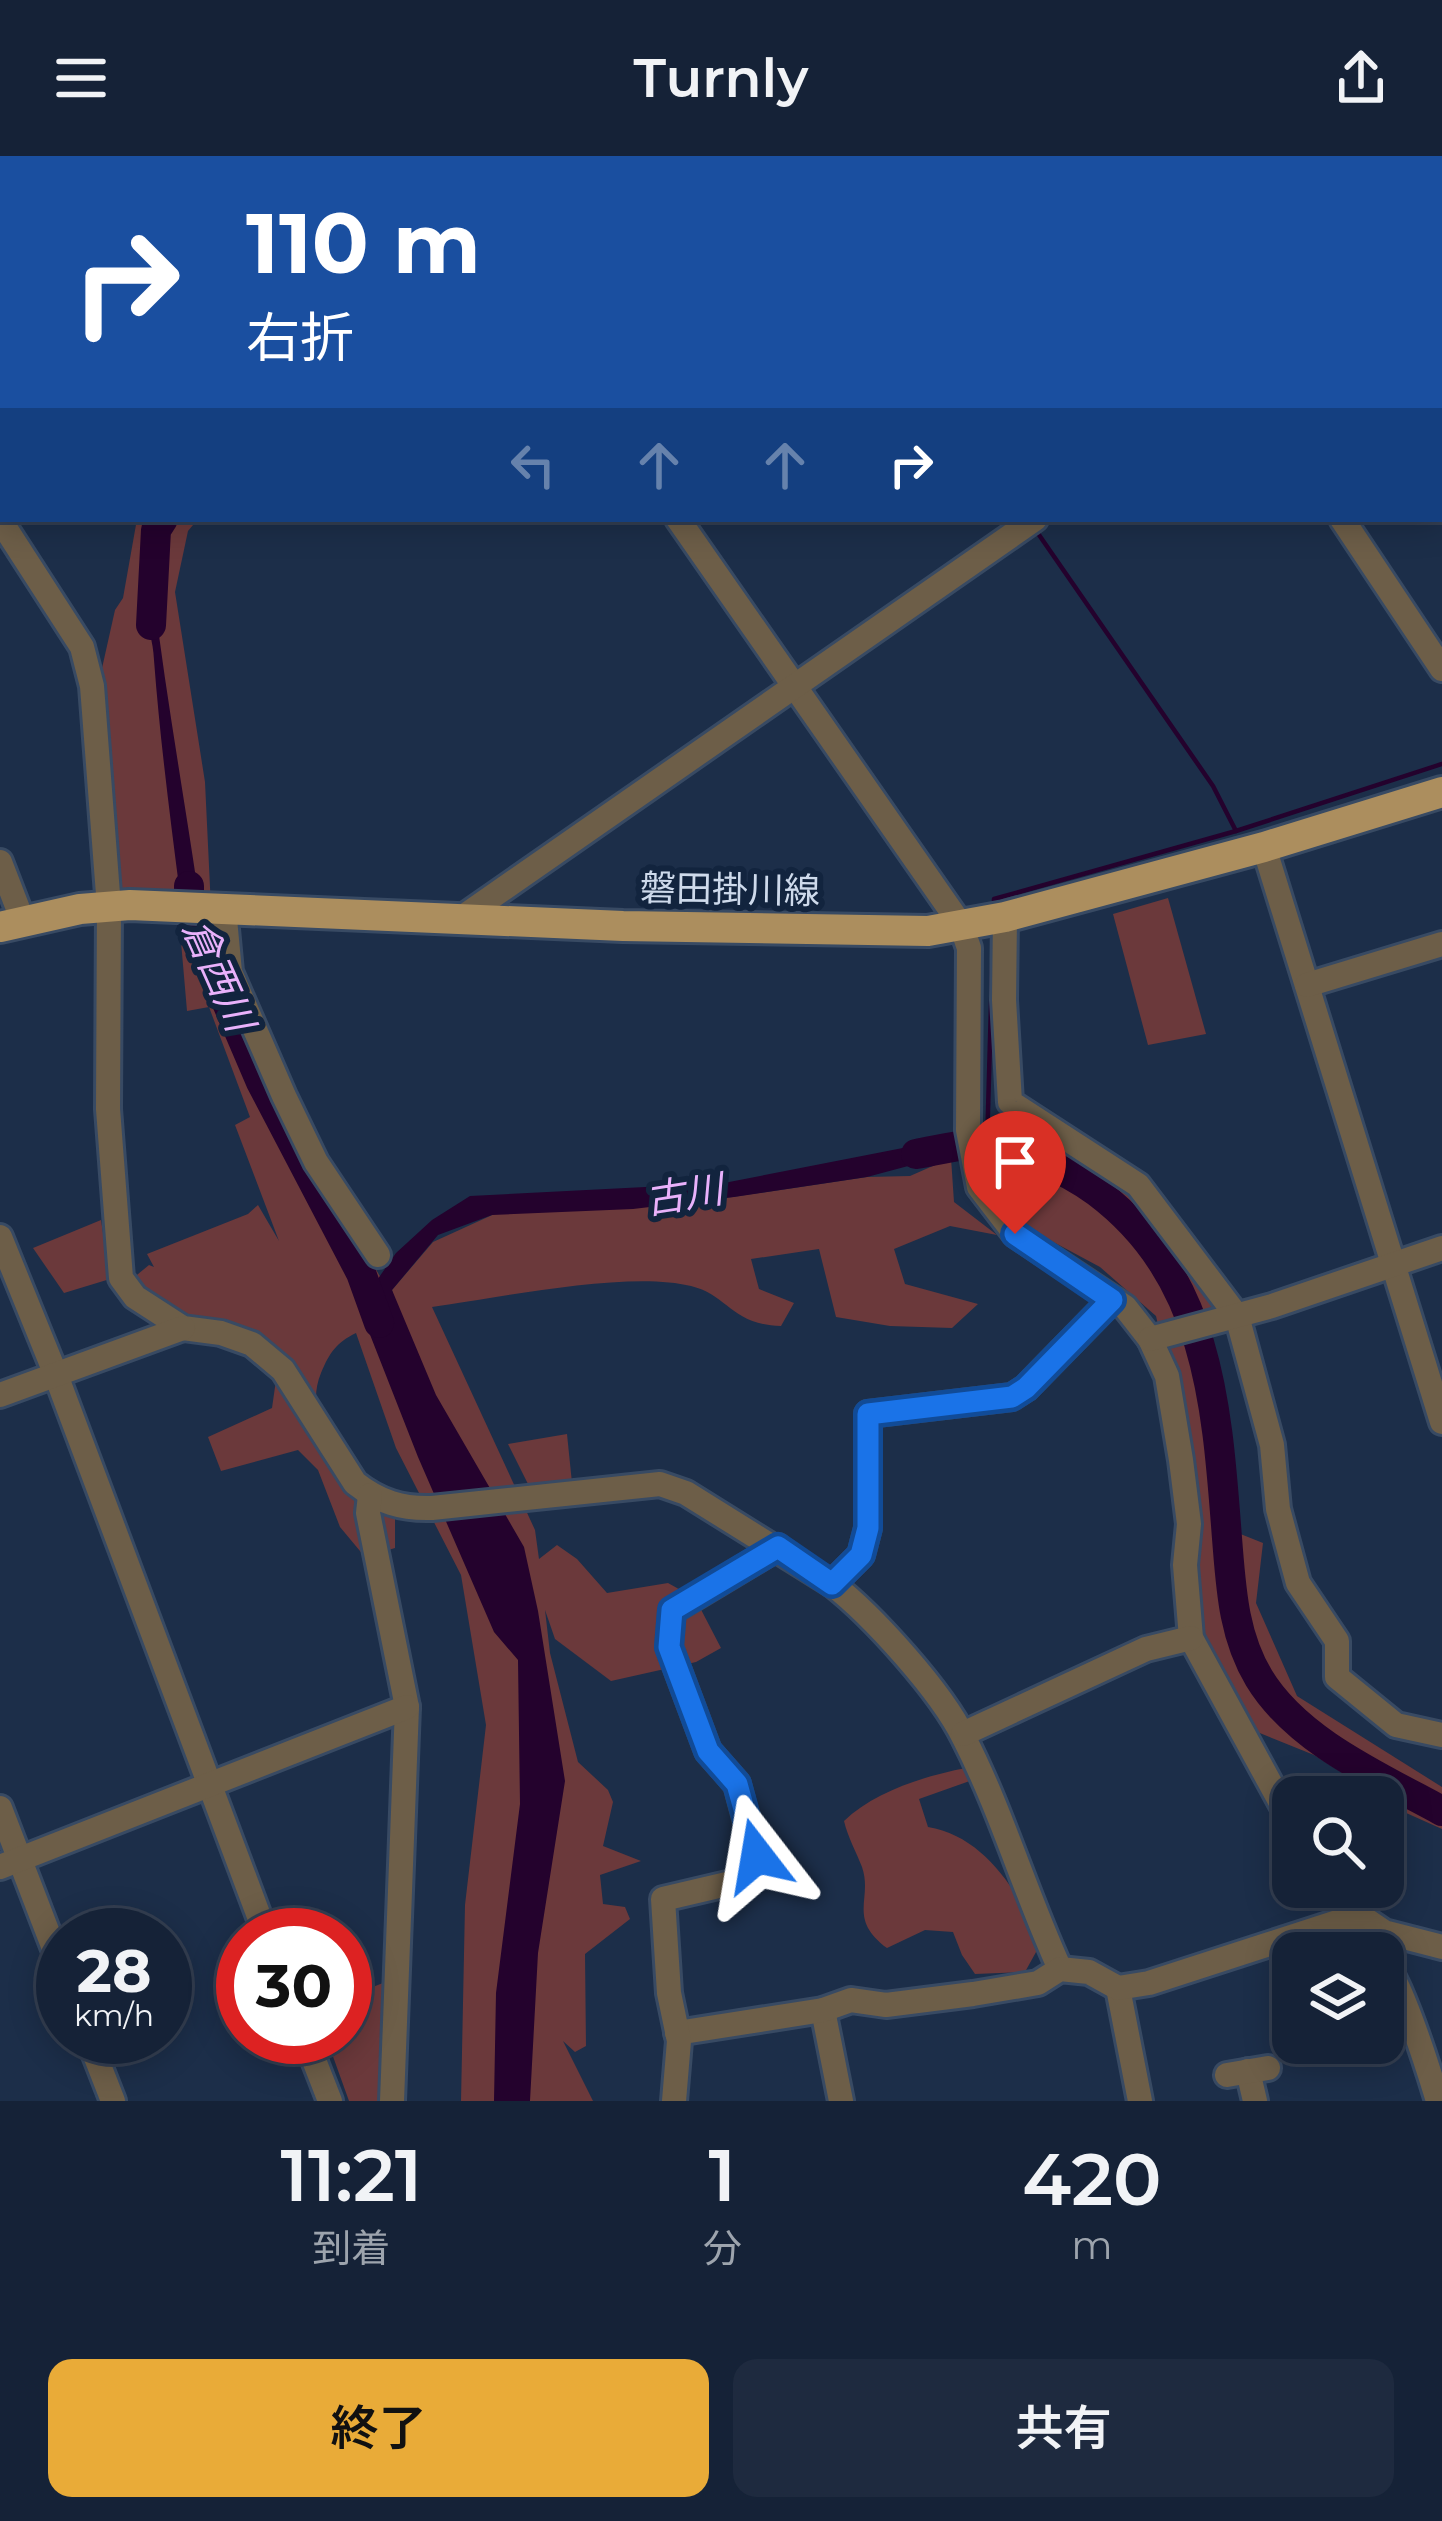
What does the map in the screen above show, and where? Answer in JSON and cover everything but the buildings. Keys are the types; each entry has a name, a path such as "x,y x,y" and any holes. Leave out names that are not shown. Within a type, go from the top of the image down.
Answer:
{"main road":[{"name":"磐田掛川線","path":"11,923 109,907 224,908 928,932 1005,917 1264,847 1442,792"}],"street":[{"path":"1,522 82,647 92,686 109,907 108,1108 122,1278 135,1297 183,1328 221,1333 252,1344 283,1370 355,1483 370,1495 405,1508 432,1508 661,1484 686,1493 832,1584 898,1649 963,1734 1060,1969"},
{"path":"680,522 962,925 969,949 968,1130 979,1187 1015,1234 1112,1300 1154,1337 1167,1376 1189,1524 1185,1565 1191,1638 1272,1786"},
{"path":"460,919 1031,522"},
{"path":"1344,522 1442,670"},
{"path":"1264,847 1442,1422"},
{"path":"0,862 11,923"},
{"path":"224,908 230,972 284,1096 316,1162 378,1255"},
{"path":"1005,917 1010,1102 1138,1185 1237,1316 1272,1445 1278,1509 1298,1583 1337,1641 1337,1678 1396,1725 1442,1735"},
{"path":"1307,986 1442,944"},
{"path":"0,1238 256,1908"},
{"path":"1154,1337 1237,1316 1442,1249"},
{"path":"832,1584 861,1555 868,1528 868,1414 1012,1397 1112,1300"},
{"path":"0,1395 183,1328"},
{"path":"370,1495 368,1513 407,1707 392,2101"},
{"path":"674,2101 677,2033 663,1899 761,1876 737,1784 708,1751 669,1647 672,1610 778,1547"},
{"path":"963,1734 1146,1648 1191,1638"},
{"path":"10,1863 407,1707"},
{"path":"0,1808 10,1863 36,1916"},
{"path":"1354,1908 1380,1945 1411,2011 1438,2101"},
{"path":"677,2033 823,2010 851,2000 886,2005 1038,1983 1060,1969 1089,1972 1118,1988 1150,1983 1359,1915"},
{"path":"1359,1915 1384,1932 1442,1947"},
{"path":"1118,1988 1140,2101"},
{"path":"823,2010 841,2101"},
{"path":"99,2064 113,2101"},
{"path":"315,2064 329,2101"},
{"path":"1248,2071 1255,2101"}],"shaded area":[{"path":"136,522 196,522 188,531 175,592 205,782 212,929 233,992 350,1225 395,1302 392,1290 433,1242 501,1211 706,1201 867,1177 910,1176 951,1158 954,1202 997,1235 950,1226 894,1249 905,1284 978,1304 952,1328 890,1326 836,1317 819,1249 751,1259 759,1289 794,1303 781,1326 751,1321 703,1290 665,1282 563,1287 432,1307 535,1530 539,1559 557,1545 577,1559 607,1593 668,1583 695,1598 721,1648 696,1662 611,1681 555,1639 545,1610 550,1653 578,1762 608,1790 613,1802 603,1846 641,1861 600,1875 603,1904 625,1907 630,1919 585,1954 586,2046 575,2052 563,2041 593,2101 461,2101 465,1905 486,1725 461,1575 396,1448 356,1333 331,1354 316,1393 318,1413 336,1449 395,1511 395,1548 365,1557 340,1527 318,1470 298,1450 221,1471 208,1437 272,1408 280,1352 244,1335 179,1316 132,1279 149,1265 154,1267 147,1254 248,1214 258,1205 279,1241 235,1125 250,1117 209,1007 187,1011 178,907 109,907 94,704 115,610 123,598"},
{"path":"1168,898 1206,1034 1148,1045 1113,914"},
{"path":"1011,1120 1081,1147 1131,1183 1220,1301 1200,1317 1238,1533 1263,1543 1256,1603 1297,1696 1442,1787 1442,1829 1404,1812 1404,1776 1347,1776 1314,1755 1240,1725 1217,1682 1194,1595 1171,1381 1156,1316 1100,1267 1031,1230 996,1187 983,1158 981,1126"},
{"path":"101,1220 110,1279 64,1293 33,1248"},
{"path":"567,1434 572,1483 531,1490 508,1444"},
{"path":"966,1768 981,1777 919,1799 928,1827 967,1842 983,1855 1023,1905 1041,1943 1025,1972 975,1974 953,1932 925,1930 887,1948 864,1918 865,1878 844,1821 900,1787"},
{"path":"388,1981 383,2101 349,2101 336,2064 372,2064 372,1987"}],"water":[{"path":"153,588 198,892 180,894 147,616"},
{"path":"954,1138 953,1154 867,1177 633,1209 492,1215 438,1235 392,1290 436,1395 524,1547 565,1781 538,1953 530,2101 494,2101 496,1993 520,1804 518,1660 494,1632 418,1457 367,1327 359,1288 375,1283 396,1253 432,1220 470,1196 724,1183"}],"waterway":[{"path":"150,522 156,530"},
{"name":"倉西川","path":"151,625 156,530 161,522"},
{"path":"1037,532 1213,786 1236,831"},
{"path":"994,905 994,899 1236,831 1442,764"},
{"name":"倉西川","path":"189,886 189,914 261,1082 361,1273 379,1323"},
{"path":"987,1147 993,934"},
{"name":"古川","path":"916,1154 970,1145 1020,1153 1084,1183 1135,1226 1164,1264 1201,1348 1218,1441 1235,1610 1250,1662 1275,1700 1317,1739 1442,1811"}],"route":[{"path":"757,1856 737,1784 708,1751 669,1647 672,1610 778,1547 832,1584 861,1555 868,1528 868,1414 1012,1397 1112,1300 1015,1234"}]}
